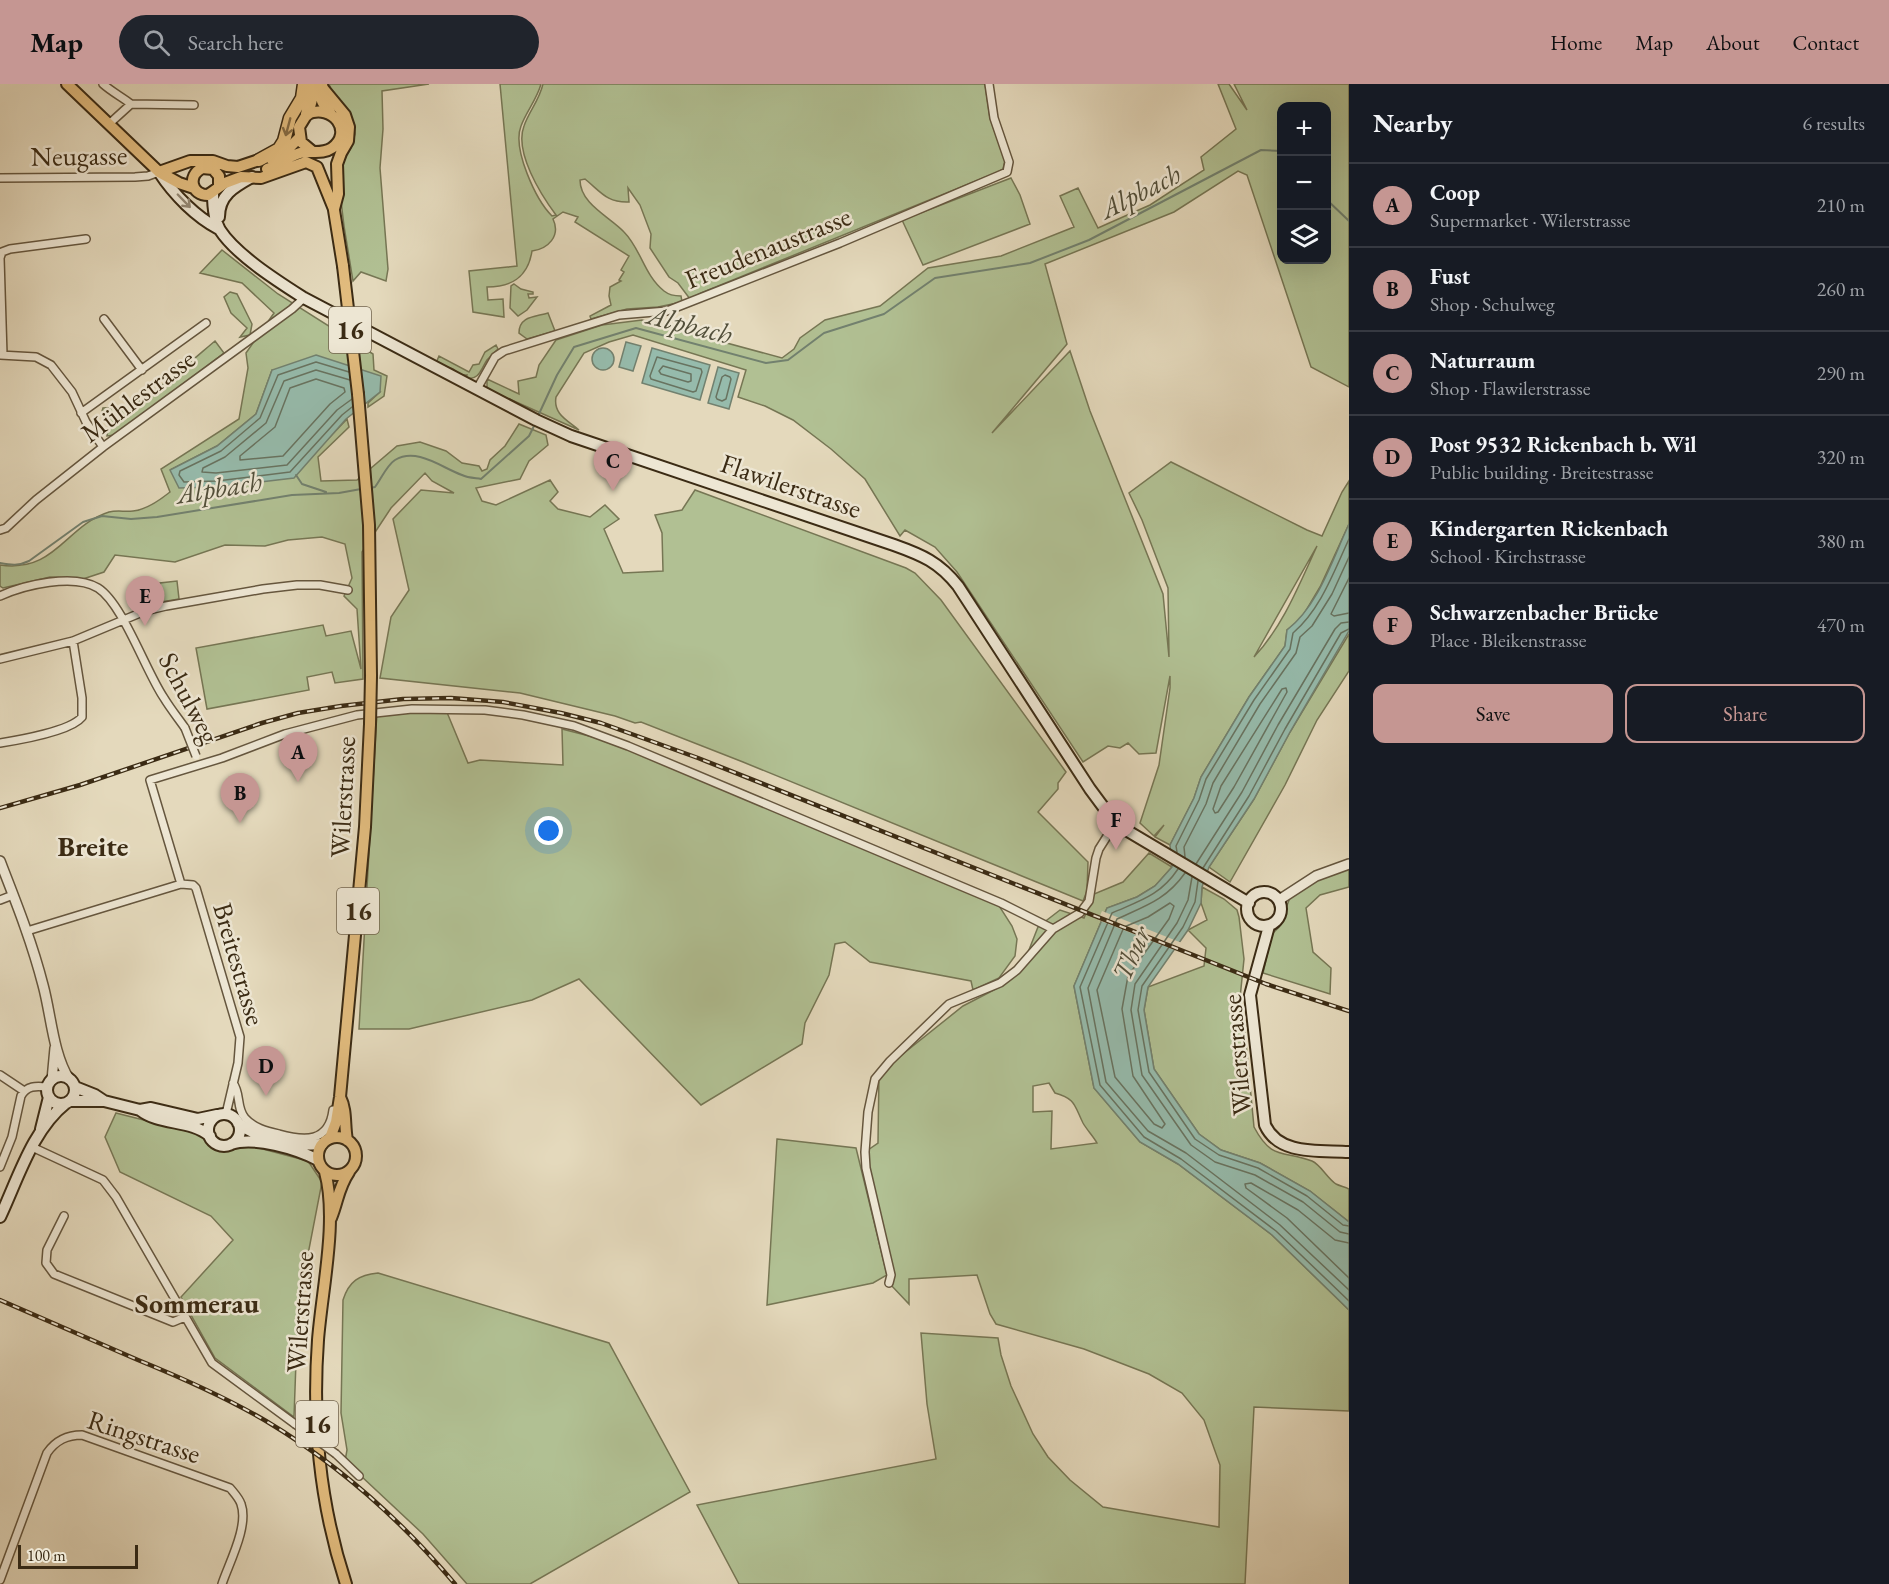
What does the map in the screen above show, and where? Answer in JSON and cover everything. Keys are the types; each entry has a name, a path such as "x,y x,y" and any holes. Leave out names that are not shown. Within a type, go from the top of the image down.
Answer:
{"highway":[{"path":"259,160 279,149 284,141 290,118 302,98 304,84"},
{"path":"320,86 323,101 329,112"},
{"path":"308,114 312,96 320,86"}],"main road":[{"path":"67,84 159,172 165,182 193,211 216,228 222,199 235,186 296,154 330,150 334,146"},
{"path":"320,86 345,115 349,127 348,141 337,164 338,194 334,209"},
{"path":"171,178 194,174 202,168 234,174 256,167 276,158 299,138 299,127 308,114 319,110 329,112"},
{"name":"16","path":"329,112 337,120 340,131 340,137 334,146 331,167 334,209"},
{"name":"16","path":"299,138 305,146 316,152 325,169 332,195"},
{"path":"159,172 190,160 213,161 238,167 259,160"},
{"path":"159,172 179,183 212,192 241,177 261,178 300,162 311,163 317,167 334,209"},
{"path":"212,192 220,179 217,172"},
{"path":"194,174 192,181 194,188"},
{"name":"Flawilerstrasse","path":"212,192 216,228 268,274 304,298 520,412 571,436 931,560 942,568 958,586 1090,789 1116,822 1249,903"},
{"name":"Wilerstrasse","path":"326,1141 336,1122 340,1097 364,838 371,675 369,525 364,462 343,266 334,209"},
{"path":"1249,903 1255,894 1264,891 1274,894 1279,900"},
{"name":"Wilerstrasse","path":"1279,900 1279,915 1269,926 1250,995 1263,1120 1267,1131 1275,1140 1287,1146 1349,1152"},
{"name":"Wilerstrasse","path":"1249,903 1250,916 1256,925 1259,960"},
{"path":"1256,925 1269,926"},
{"path":"39,1134 50,1088 61,1076 104,1101"},
{"path":"0,1217 39,1134 74,1094 72,1083"},
{"path":"50,1088 58,1104 104,1101 140,1110 151,1108 198,1119 222,1115 235,1118 249,1132 308,1145 326,1141 342,1138 347,1140 356,1155 349,1171 337,1176 325,1172 318,1160 318,1154 326,1141"},
{"name":"Wilerstrasse","path":"340,1097 345,1107 347,1140"},
{"path":"140,1110 147,1116 202,1130 218,1144 254,1142 297,1151 318,1160"},
{"path":"210,1136 210,1123 222,1115"},
{"path":"231,1144 240,1134 238,1123"},
{"name":"Wilerstrasse","path":"329,1221 336,1206 340,1185 349,1171"},
{"name":"Wilerstrasse","path":"325,1172 329,1187 329,1221 318,1341 316,1414 321,1471 331,1528 346,1584"}],"street":[{"path":"103,84 131,104 194,105"},
{"name":"Freudenaustrasse","path":"477,389 495,357 504,351 619,315 667,311 999,177 1007,172 1010,162 994,118 989,84"},
{"path":"109,124 131,104"},
{"name":"Neugasse","path":"0,178 135,177 159,172"},
{"path":"86,239 2,252 0,258 2,355 36,357 51,364 72,392 81,413 103,447"},
{"name":"Mühlestrasse","path":"0,530 6,528 36,500 103,447 304,298"},
{"path":"104,319 142,370"},
{"path":"81,413 206,323"},
{"name":"Schulweg","path":"0,596 62,581 91,585 101,590 122,620 164,698 185,728 200,765"},
{"path":"0,659 73,641 145,611 166,606 279,587 320,585 348,590"},
{"path":"0,743 52,731 78,722 82,717 82,698 73,641"},
{"path":"181,884 150,780 322,723 377,711 485,710 551,720 628,746 986,896 1053,929"},
{"path":"889,1283 891,1275 866,1168 867,1123 875,1079 890,1061 950,1004 1000,983 1017,970 1053,929 1080,913 1089,901 1096,858 1116,822"},
{"path":"0,861 27,931 45,989 55,1040 65,1073 72,1083"},
{"path":"1279,900 1316,876 1349,864"},
{"name":"Breitestrasse","path":"27,931 181,884 193,885 196,888 237,1024 240,1051 233,1083 222,1115"},
{"path":"0,900 13,895"},
{"path":"0,1167 12,1137 24,1091 34,1086 50,1088 55,1040"},
{"path":"0,1075 24,1091"},
{"name":"Breitestrasse","path":"233,1083 238,1090 239,1107 243,1117 262,1130 294,1138 311,1138 324,1131 340,1097"},
{"path":"32,1147 104,1180 212,1363 336,1454 359,1476"},
{"path":"64,1216 47,1251 46,1263 54,1274 173,1322 185,1317"},
{"name":"Ringstrasse","path":"0,1580 47,1452 61,1439 70,1435 82,1435 230,1488 242,1506 243,1519 222,1584"}],"shaded area":[{"path":"329,84 429,84 382,91 383,129 380,168 388,269 386,281 361,272 353,281 339,184 341,166 351,148 355,134 354,124 346,107 334,97"},
{"path":"500,84 541,84 521,126 520,148 533,187 552,216 556,215 537,185 526,160 522,136 524,126 543,84 985,84 990,118 1005,161 1003,169 998,172 690,299 678,283 669,277 650,248 651,234 640,205 628,188 629,202 615,201 605,196 585,179 580,180 581,189 590,203 630,239 657,285 668,293 681,296 682,302 658,307 627,309 591,319 590,316 611,305 610,287 621,281 619,280 624,272 621,270 629,256 575,222 578,217 563,212 553,219 555,231 552,241 543,248 532,251 523,274 504,285 487,287 488,300 503,299 504,317 473,312 469,271 517,266"},
{"path":"1218,84 1229,84 1247,110 1234,84 1349,84 1349,387 1311,367 1247,175 1238,171 1174,212 1045,264 1067,344 992,433 1070,351 1090,411 1163,594 1169,657 1168,588 1129,493 1171,462 1322,536 1349,481 1349,524 1320,587 1301,619 1287,630 1285,646 1249,697 1201,777 1194,798 1170,845 1155,837 1164,825 1154,836 1140,823 1159,765 1170,676 1156,753 1139,754 1128,743 1120,748 1108,746 1083,762 957,572 935,547 905,530 900,536 865,479 831,449 793,420 765,406 738,397 746,370 633,335 609,342 584,353 556,397 559,412 579,430 487,389 487,379 519,394 518,381 536,377 539,365 556,340 602,325 642,320 782,358 794,349 800,338 825,320 880,306 928,268 1001,256 1074,227 1060,196 1078,188 1098,228 1150,205 1204,170 1201,157 1236,129","holes":["1317,546 1274,632 1254,657"]},
{"path":"1011,178 1020,195 1030,224 923,265 902,220"},
{"path":"222,250 278,294 373,354 374,370 387,376 384,396 368,407 368,403 380,392 272,370 256,414 217,446 170,470 324,443 347,419 349,427 318,457 321,481 357,480 397,446 420,442 446,451 462,463 479,466 482,471 487,469 490,460 505,446 519,424 546,435 548,445 529,461 520,479 476,488 482,501 496,505 550,480 558,492 550,501 558,509 590,517 605,505 619,519 604,529 623,573 663,571 662,533 655,515 682,510 695,490 906,568 915,573 941,600 1066,772 1058,783 1058,789 1038,812 1088,862 1087,891 1083,901 641,722 635,723 520,693 380,678 391,617 409,590 393,519 421,490 454,493 432,481 425,473 391,508 362,552 363,679 335,683 332,672 307,677 309,690 207,709 196,648 323,625 326,636 351,631 361,669 357,609 344,596 352,578 345,544 322,537 288,540 265,546 225,545 175,562 115,555 104,572 83,579 50,577 3,588 0,586 0,565 19,566 34,562 59,547 81,527 94,519 109,512 138,510 162,498 170,492 161,469 239,419 248,368 246,353 274,313 242,283 200,273"},
{"path":"514,284 521,289 533,292 533,294 528,294 529,298 537,297 527,310 518,316 510,308 511,286"},
{"path":"230,292 237,294 252,324 250,335 240,337 247,328 231,313 224,297"},
{"path":"548,313 555,331 527,339 519,333 525,320"},
{"path":"215,341 224,353 115,435 107,436 109,422 101,415 103,408 121,409 141,400 169,380"},
{"path":"496,345 498,349 474,378 466,378 467,375 461,375 453,369 436,363 439,356 469,372 473,365 479,364 485,352"},
{"path":"177,581 179,599 155,603 154,593 161,592 160,583"},
{"path":"1349,634 1349,671 1317,720 1285,785 1230,882 1209,867 1254,799 1290,732"},
{"path":"446,710 468,763 480,760 563,765 562,729 628,746 996,901 1012,926 1017,939 1015,956 999,978 973,990 971,981 870,962 845,942 835,944 829,975 805,1023 802,1044 701,1105 579,979 532,1000 409,1029 359,1029 377,711"},
{"path":"1149,853 1172,867 1155,886 1137,897 1107,908 1074,986 1094,1088 1140,1142 1178,1164 1272,1235 1349,1310 1349,1411 1254,1407 1245,1584 739,1584 697,1505 936,1459 927,1404 921,1333 998,1338 1011,1386 1033,1434 1048,1457 1070,1480 1103,1507 1219,1527 1220,1465 1204,1420 1182,1393 1149,1374 1084,1349 996,1324 990,1314 977,1275 909,1279 909,1304 889,1283 865,1152 878,1143 879,1073 963,1006 1000,987 1023,965 1038,927 1060,910 1084,918 1094,894 1123,882","holes":["1049,1083 1055,1093 1071,1100 1097,1143 1051,1149 1052,1111 1033,1112 1033,1086"]},
{"path":"1349,864 1349,887 1320,895 1306,908 1313,952 1331,968 1330,994 1263,973 1272,934 1279,927 1292,892"},
{"path":"1202,887 1224,899 1237,910 1239,917 1244,959 1239,1008 1245,1033 1254,1127 1260,1138 1273,1150 1312,1161 1336,1184 1349,1189 1349,1222 1310,1191 1260,1163 1221,1150 1199,1134 1154,1069 1144,1010 1148,987 1204,966 1206,948 1188,930 1207,920 1201,903"},
{"path":"116,1113 199,1134 220,1149 248,1145 308,1161 322,1182 298,1306 294,1417 215,1358 181,1297 233,1240 211,1216 120,1172 105,1137"},
{"path":"777,1139 856,1148 887,1275 873,1283 767,1305"},
{"path":"378,1273 609,1343 690,1492 530,1584 467,1584 423,1534 345,1461 347,1450 341,1413 343,1300 348,1288 356,1280 365,1275"}],"water":[{"path":"626,342 641,346 633,371 619,367"},
{"path":"599,348 607,348 614,355 614,363 607,370 599,370 592,363 592,355"},
{"path":"652,348 710,365 700,400 642,383"},
{"path":"316,355 381,376 380,392 346,419 294,478 217,487 179,488 170,470 217,446 256,414 272,370"},
{"path":"718,367 739,373 729,409 708,403"},
{"name":"Thur","path":"1349,524 1349,631 1254,799 1209,867 1202,887 1201,903 1188,930 1148,987 1144,1010 1154,1069 1199,1134 1221,1150 1260,1163 1310,1191 1349,1222 1349,1310 1272,1235 1178,1164 1140,1142 1094,1088 1074,986 1107,908 1137,897 1155,886 1172,867 1170,845 1194,798 1201,777 1249,697 1285,646 1287,630 1308,608 1316,595"}],"pier":[{"path":"1102,911 1182,943 1177,951 1098,920"}],"waterway":[{"name":"Alpbach","path":"538,416 557,375 574,347 636,328 766,363 788,360 824,333 884,314 935,278 1030,263 1089,240 1261,150 1277,151"},
{"name":"Alpbach","path":"1331,204 1349,221"},
{"name":"Alpbach","path":"370,488 375,487 392,462 412,456 429,460 464,476 481,479 529,436 535,424"},
{"path":"296,475 302,484 326,492"},
{"name":"Alpbach","path":"0,563 15,565 29,561 83,522 102,516 131,519 157,517 292,495 339,493 361,489"}],"railway":[{"path":"0,808 80,785 298,713 403,699 451,698 503,702 601,723 698,758 1266,984 1349,1011"},
{"path":"0,1300 187,1381 266,1421 318,1456 367,1495 413,1538 455,1584"}],"place":[{"name":"Naturraum","path":"613,491"},
{"name":"Kindergarten Rickenbach","path":"145,626"},
{"name":"Coop","path":"298,782"},
{"name":"Fust","path":"240,823"},
{"name":"Schwarzenbacher Brücke","path":"1116,850"},
{"name":"Post 9532 Rickenbach b. Wil","path":"266,1096"}],"district":[{"name":"Breite","path":"93,846"},
{"name":"Sommerau","path":"197,1303"}]}
